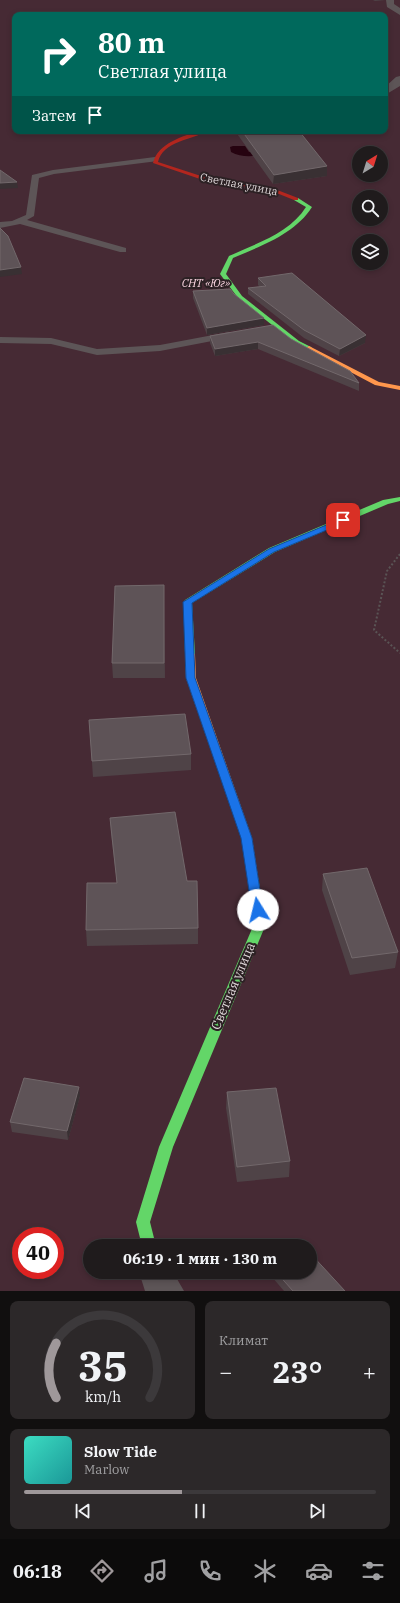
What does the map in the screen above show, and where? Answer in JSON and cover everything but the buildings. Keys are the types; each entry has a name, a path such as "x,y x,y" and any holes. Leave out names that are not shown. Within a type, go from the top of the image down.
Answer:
{"street":[{"path":"390,0 390,5 400,12"},
{"path":"388,90 400,79"},
{"path":"155,159 161,150 180,139 196,134"},
{"name":"Светлая улица","path":"155,159 155,164 200,177 244,182 282,192 298,198 309,206 305,214 286,229 252,248 231,257 223,274 240,297 276,327 297,342 377,384 400,388"},
{"name":"Светлая улица","path":"147,1239 143,1222 166,1147 221,1013 260,924 247,838 191,678 188,602 272,550 386,502 400,499"},
{"path":"158,1279 166,1291"}],"lane":[{"path":"0,225 30,216 35,177 53,172 155,159"},
{"path":"20,220 123,250"},
{"path":"261,330 276,327"},
{"path":"0,340 50,341 97,352 160,348 238,334"}],"path":[{"path":"400,554 387,571 374,630 400,654"}],"green space":[{"name":"СНТ «Юг»","path":"0,0 400,0 400,1291 0,1291"}],"shaded area":[{"path":"245,146 249,152 262,151 265,155 248,156 235,154 231,152 230,147"}],"traffic: fast":[{"path":"296,199 309,207 304,215 286,230 263,243 231,257 223,274 240,297 297,342 309,348"},
{"path":"190,654 188,602 272,550 386,502 400,499"},
{"path":"147,1239 143,1222 166,1147 260,924 253,877"}],"traffic: slow":[{"path":"309,348 377,384 400,388"},
{"path":"190,654 191,678 247,838 253,877"}],"traffic: jam":[{"path":"196,134 167,146 161,151 155,163 200,177 270,189 296,199"}],"route":[{"path":"258,910 247,838 191,678 188,602 272,550 343,520"}]}
